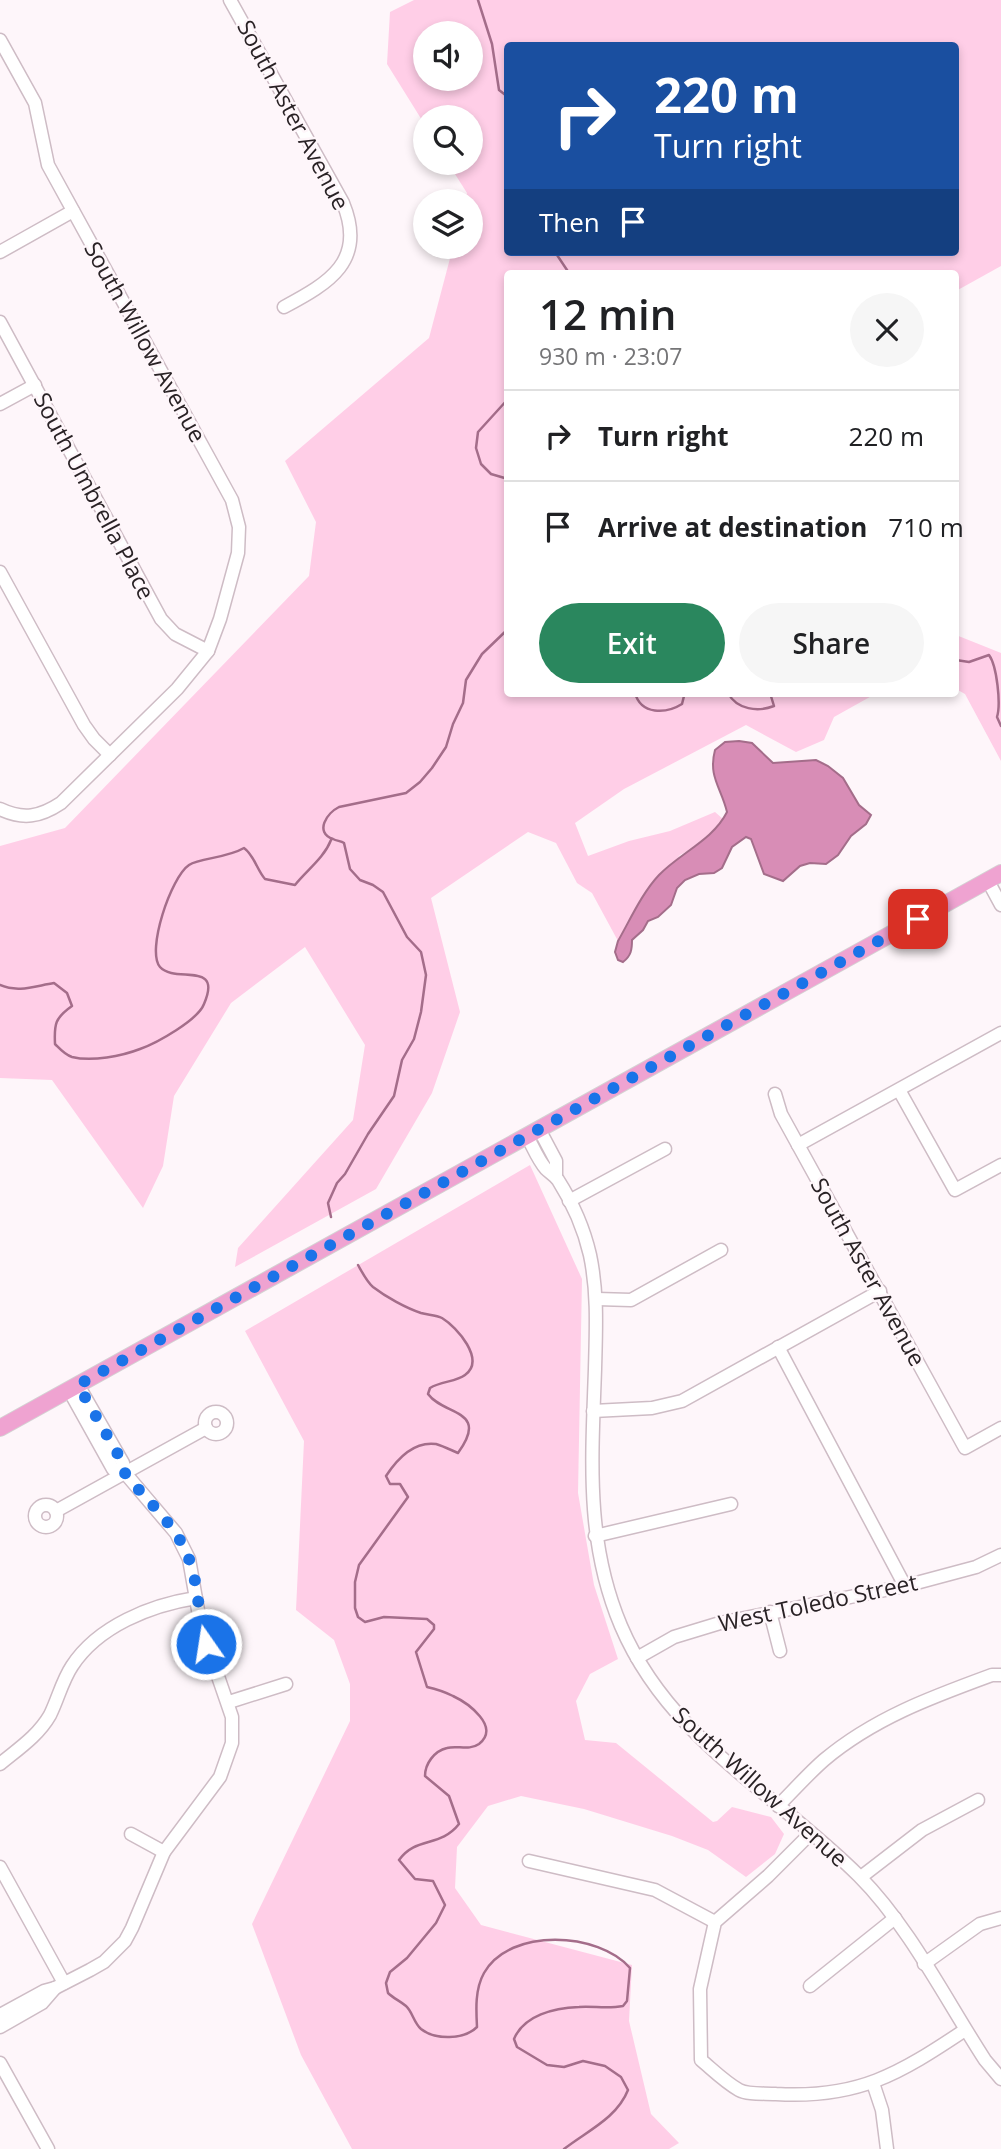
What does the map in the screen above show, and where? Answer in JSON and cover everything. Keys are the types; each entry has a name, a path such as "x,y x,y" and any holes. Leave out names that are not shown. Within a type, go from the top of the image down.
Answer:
{"main road":[{"path":"0,1428 996,879"}],"street":[{"name":"South Aster Avenue","path":"230,0 348,215 351,233 345,258 333,276 316,290 284,307"},
{"name":"South Willow Avenue","path":"0,40 35,103 48,165 232,500 239,527 238,553 220,619 208,651 177,689 61,803 38,816 25,817 0,809"},
{"path":"0,252 74,212"},
{"name":"South Umbrella Place","path":"0,322 161,618 175,634 208,651"},
{"path":"0,404 35,385"},
{"path":"0,572 84,725 110,755"},
{"path":"996,879 1001,905"},
{"path":"798,1145 1001,1033"},
{"path":"899,1090 955,1190 1001,1165"},
{"name":"South Aster Avenue","path":"775,1094 781,1114 965,1447 1001,1428"},
{"name":"South Willow Avenue","path":"533,1133 556,1161 556,1177 590,1253 597,1299 592,1501 595,1535 600,1566 610,1599 637,1658 665,1701 693,1732 861,1877 895,1918 965,2030 1001,2080"},
{"path":"569,1201 665,1149"},
{"path":"597,1299 631,1300 721,1250"},
{"path":"593,1411 652,1408 682,1401 880,1291"},
{"path":"778,1347 905,1586"},
{"path":"0,2015 104,1962 125,1941 164,1853 212,1789 226,1766 233,1743 229,1702 206,1644 191,1566 178,1537 125,1473 123,1463 74,1387"},
{"path":"56,1511 206,1428"},
{"path":"595,1535 731,1503"},
{"name":"West Toledo Street","path":"637,1658 674,1637 720,1623 905,1586 976,1567 1001,1555"},
{"path":"0,1764 27,1743 45,1723 71,1668 94,1643 147,1610 196,1598"},
{"path":"770,1612 780,1651"},
{"path":"778,1806 822,1761 880,1720 922,1701 997,1675"},
{"path":"229,1702 286,1684"},
{"path":"861,1877 922,1829 978,1800"},
{"path":"811,1833 768,1876 715,1922 700,1989 701,2060 741,2092 820,2094 873,2083 908,2066 965,2030"},
{"path":"131,1834 164,1853"},
{"path":"529,1861 655,1890 715,1922"},
{"path":"0,1867 60,1986"},
{"path":"810,1986 895,1918"},
{"path":"924,1964 980,1923 1001,1918"},
{"path":"0,2027 38,2006 60,1986"},
{"path":"0,2063 48,2149"},
{"path":"873,2083 882,2110 887,2149"}],"shaded area":[{"path":"414,0 1001,0 1001,266 959,289 959,270 504,270 504,697 870,697 834,717 824,740 796,752 746,725 624,789 575,823 588,856 629,841 670,831 715,812 723,819 699,845 680,855 626,926 618,941 592,893 577,883 556,843 528,832 431,898 460,1012 432,1093 376,1189 235,1267 238,1248 353,1120 365,1045 305,947 231,1003 174,1096 163,1166 143,1208 52,1080 0,1078 0,846 65,828 309,576 316,522 285,461 429,338 450,259 483,259 483,189 464,189 456,175 483,175 483,105 413,106 387,64 390,12"},
{"path":"959,636 1001,653 1001,761 965,694 959,691"},
{"path":"725,742 752,743 773,763 816,760 828,766 843,778 859,805 871,815 838,855 826,864 810,863 800,866 783,881 764,874 751,839 746,837 732,847 722,868 714,873 699,874 685,880 677,888 671,905 658,917 648,921 632,940 628,957 623,962 618,960 615,952 618,941 653,882 667,867 713,831 727,812 714,775 713,759 715,750"},
{"path":"530,1165 582,1279 578,1493 594,1585 618,1659 590,1674 576,1701 585,1740 616,1743 713,1822 732,1807 771,1817 784,1834 775,1854 746,1877 708,1850 584,1809 521,1796 488,1806 457,1847 455,1888 481,1925 632,1965 629,2021 651,2114 679,2143 669,2149 352,2149 301,2055 252,1924 350,1721 350,1684 334,1640 296,1610 304,1441 245,1331"}],"waterway":[{"path":"478,0 492,44 499,90 504,94"},
{"path":"558,256 567,270"},
{"path":"504,403 478,432 476,448 481,464 491,474 504,478"},
{"path":"331,1217 328,1203 337,1183 394,1096 402,1060 414,1039 426,975 421,952 407,937 383,892 360,880 350,869 344,843 327,836 324,823 339,807 406,793 420,782 446,747 463,703 466,680 482,654 504,633"},
{"path":"959,660 969,662 989,655 996,676 999,703 997,717 1001,726"},
{"path":"637,697 648,709 662,711 682,704 684,697"},
{"path":"731,697 742,706 755,709 774,706 771,697"},
{"path":"0,985 20,989 54,983 67,993 72,1006 57,1022 55,1044 69,1056 107,1058 147,1046 194,1017 204,1004 208,990 207,982 202,977 167,972 160,967 156,959 162,914 182,872 194,863 244,848 265,879 295,885 320,858 331,840"},
{"path":"358,1265 371,1285 384,1295 409,1308 448,1322 467,1344 472,1361 471,1369 465,1375 430,1388 428,1394 467,1421 467,1439 458,1453 436,1444 420,1445 407,1452 390,1470 386,1476 390,1484 400,1484 408,1497 359,1565 355,1582 355,1608 358,1617 365,1622 384,1617 427,1619 434,1625 434,1629 416,1652 427,1687 447,1693 466,1704 480,1716 486,1730 485,1737 479,1744 442,1750 434,1755 427,1767 425,1776 449,1796 459,1824 444,1836 413,1848 399,1860 415,1879 433,1881 445,1905 436,1923 407,1958 390,1972 386,1983 388,1993 408,2008 421,2029 427,2033 449,2037 465,2034 477,2027 477,1999 481,1979 496,1958 513,1948 533,1942 577,1942 598,1947 616,1956 630,1968 627,2001 623,2006 550,2011 525,2024 514,2039 517,2047 547,2065 564,2067 583,2061 605,2066 621,2077 628,2090 609,2116 564,2149"}],"route":[{"path":"206,1644 191,1566 184,1548 176,1533 125,1473 123,1463 78,1385 918,919"}]}
